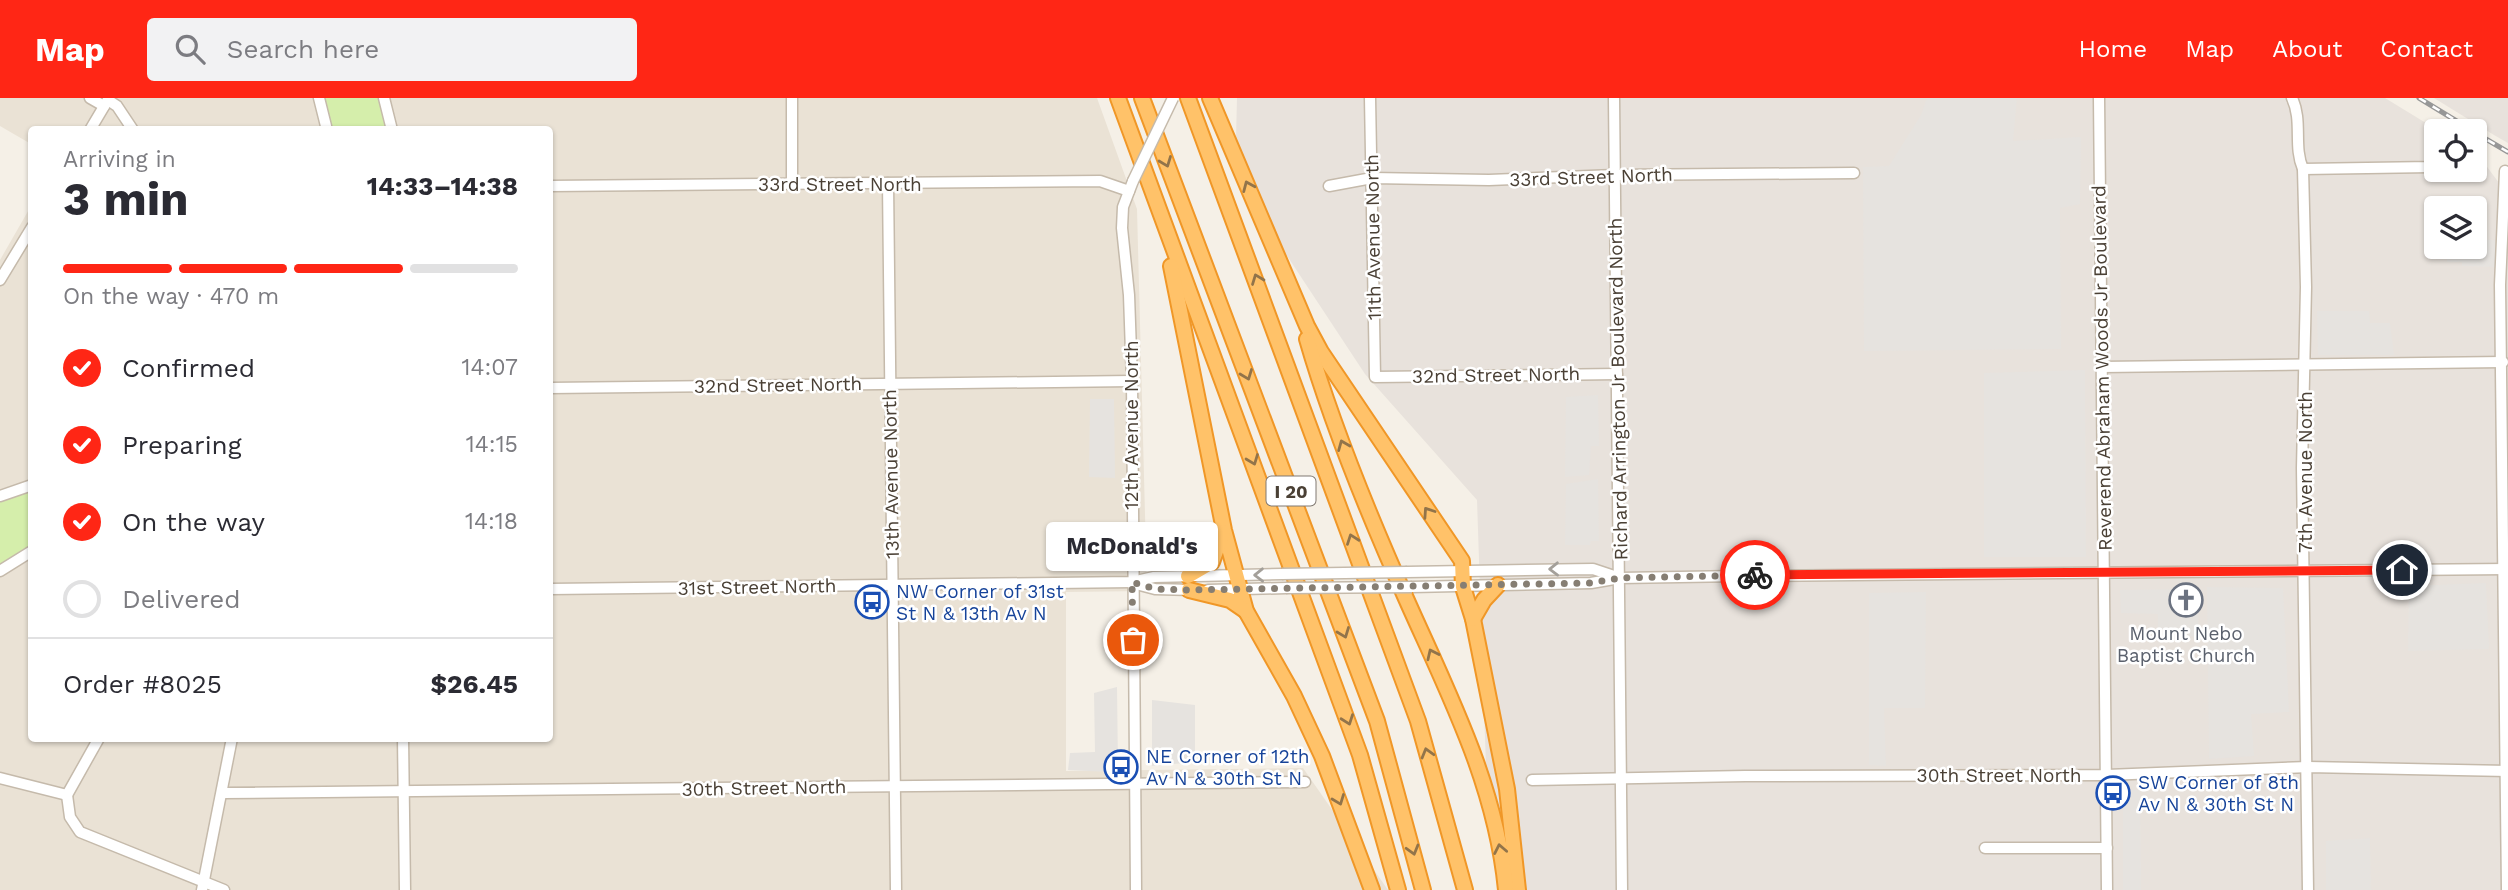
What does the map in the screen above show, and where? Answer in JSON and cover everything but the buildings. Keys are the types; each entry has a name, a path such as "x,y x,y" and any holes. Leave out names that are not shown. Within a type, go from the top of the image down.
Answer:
{"highway":[{"path":"1117,98 1175,281 1224,530 1246,611 1302,715 1334,786 1372,890"},
{"path":"1117,98 1360,755 1398,890"},
{"name":"I 20","path":"1142,98 1377,721 1423,890"},
{"name":"I 20","path":"1188,98 1284,350 1418,721 1465,890"},
{"path":"1210,98 1296,301 1321,352 1462,561 1463,587 1473,620 1502,764 1518,890"},
{"path":"1296,301 1321,388 1394,569 1471,742 1492,809 1506,890"},
{"path":"1224,530 1212,562 1189,583 1223,597 1246,611"},
{"path":"1473,620 1483,600 1498,585"}],"street":[{"path":"90,98 117,106 130,126"},
{"path":"319,98 326,126"},
{"path":"384,98 391,126"},
{"path":"792,98 792,184"},
{"name":"12th Avenue North","path":"1136,890 1132,381 1130,303 1122,228 1131,186 1173,98"},
{"name":"11th Avenue North","path":"1370,98 1375,377"},
{"name":"Richard Arrington Jr Boulevard North","path":"1614,98 1622,890"},
{"name":"Reverend Abraham Woods Jr Boulevard","path":"2099,98 2108,890"},
{"name":"7th Avenue North","path":"2292,98 2298,114 2298,157 2303,169 2305,365 2302,468 2308,890"},
{"path":"92,126 107,101"},
{"path":"2303,169 2424,167"},
{"path":"2505,171 2500,285 2506,569 2507,890"},
{"name":"33rd Street North","path":"1329,186 1372,178 1489,180 1615,175 1854,173"},
{"name":"33rd Street North","path":"553,186 1100,181 1131,186"},
{"name":"13th Avenue North","path":"888,183 896,890"},
{"path":"0,280 28,234"},
{"path":"2102,367 2503,362"},
{"name":"32nd Street North","path":"1375,377 1617,374"},
{"name":"32nd Street North","path":"553,388 1132,381"},
{"path":"0,496 28,486"},
{"path":"0,572 8,563 28,553"},
{"name":"31st Street North","path":"1238,582 1282,574 1464,570 1593,569 1620,578"},
{"name":"31st Street North","path":"553,589 1132,582 1155,589 1189,583 1238,582 1286,588 1463,587 1591,583 1620,578 2506,569"},
{"path":"97,742 66,795 70,817 80,832 204,885 224,890"},
{"path":"204,885 231,742"},
{"path":"403,742 405,890"},
{"name":"30th Street North","path":"1532,780 1745,776 2106,775 2308,767 2506,771"},
{"path":"0,778 66,795"},
{"name":"30th Street North","path":"223,793 1305,782"},
{"path":"1984,848 2107,848"}],"shaded area":[{"path":"0,98 1097,98 1137,209 1147,591 1066,592 1066,771 1303,768 1388,890 0,890 0,260 28,211 28,742 553,742 553,126 28,126 28,142 0,126"},
{"path":"1237,98 2385,98 2424,122 2424,182 2487,182 2487,167 2508,195 2508,890 1500,890 1486,767 1477,500 1365,374 1272,233 1236,138"},
{"path":"1927,98 2017,98 2013,141 2081,137 2080,204 2060,208 2061,349 1864,351 1863,167 1889,166 1921,115"},
{"path":"2434,98 2508,98 2508,143 2487,131 2487,119 2468,119"},
{"path":"2487,240 2495,240 2495,267 2462,266 2462,262 2447,262 2447,259 2487,259"},
{"path":"2317,311 2369,311 2370,323 2390,323 2394,355 2318,355"},
{"path":"2085,370 2086,557 1984,557 1984,373"},
{"path":"1598,395 1599,446 1591,446 1589,475 1565,477 1566,397"},
{"path":"1090,399 1114,399 1115,478 1089,477"},
{"path":"1598,479 1599,541 1591,541 1590,545 1565,545 1566,484"},
{"path":"2486,583 2489,649 2408,651 2409,586"},
{"path":"2207,587 2283,588 2289,712 2251,714 2254,756 2209,759"},
{"path":"2193,589 2199,593 2198,637 2174,636 2174,629 2158,629 2158,614 2121,613 2120,590"},
{"path":"1926,592 1925,708 1884,708 1886,766 1869,765 1869,593"},
{"path":"1117,687 1118,767 1111,767 1110,772 1068,770 1070,753 1095,752 1094,693"},
{"path":"1152,700 1195,705 1195,762 1152,766"},
{"path":"2123,790 2140,790 2141,890 2123,890"},
{"path":"2370,838 2371,890 2326,890 2326,841"}],"green space":[{"path":"322,98 378,98 385,126 327,126"},
{"path":"28,491 28,548 0,566 0,502 16,493"}],"railway":[{"path":"2419,98 2453,119"},
{"path":"2487,140 2508,152"}],"way so far":[{"path":"1133,640 1132,582 1155,589 1229,590 1463,587 1591,583 1620,578 1755,575"}],"place":[{"name":"Mount Nebo Baptist Church","path":"2186,600"},
{"name":"NW Corner of 31st St N & 13th Av N","path":"872,602"},
{"name":"McDonald's","path":"1133,640"},
{"name":"NE Corner of 12th Av N & 30th St N","path":"1121,767"},
{"name":"SW Corner of 8th Av N & 30th St N","path":"2113,793"}],"route":[{"path":"1755,575 2402,570"}]}
